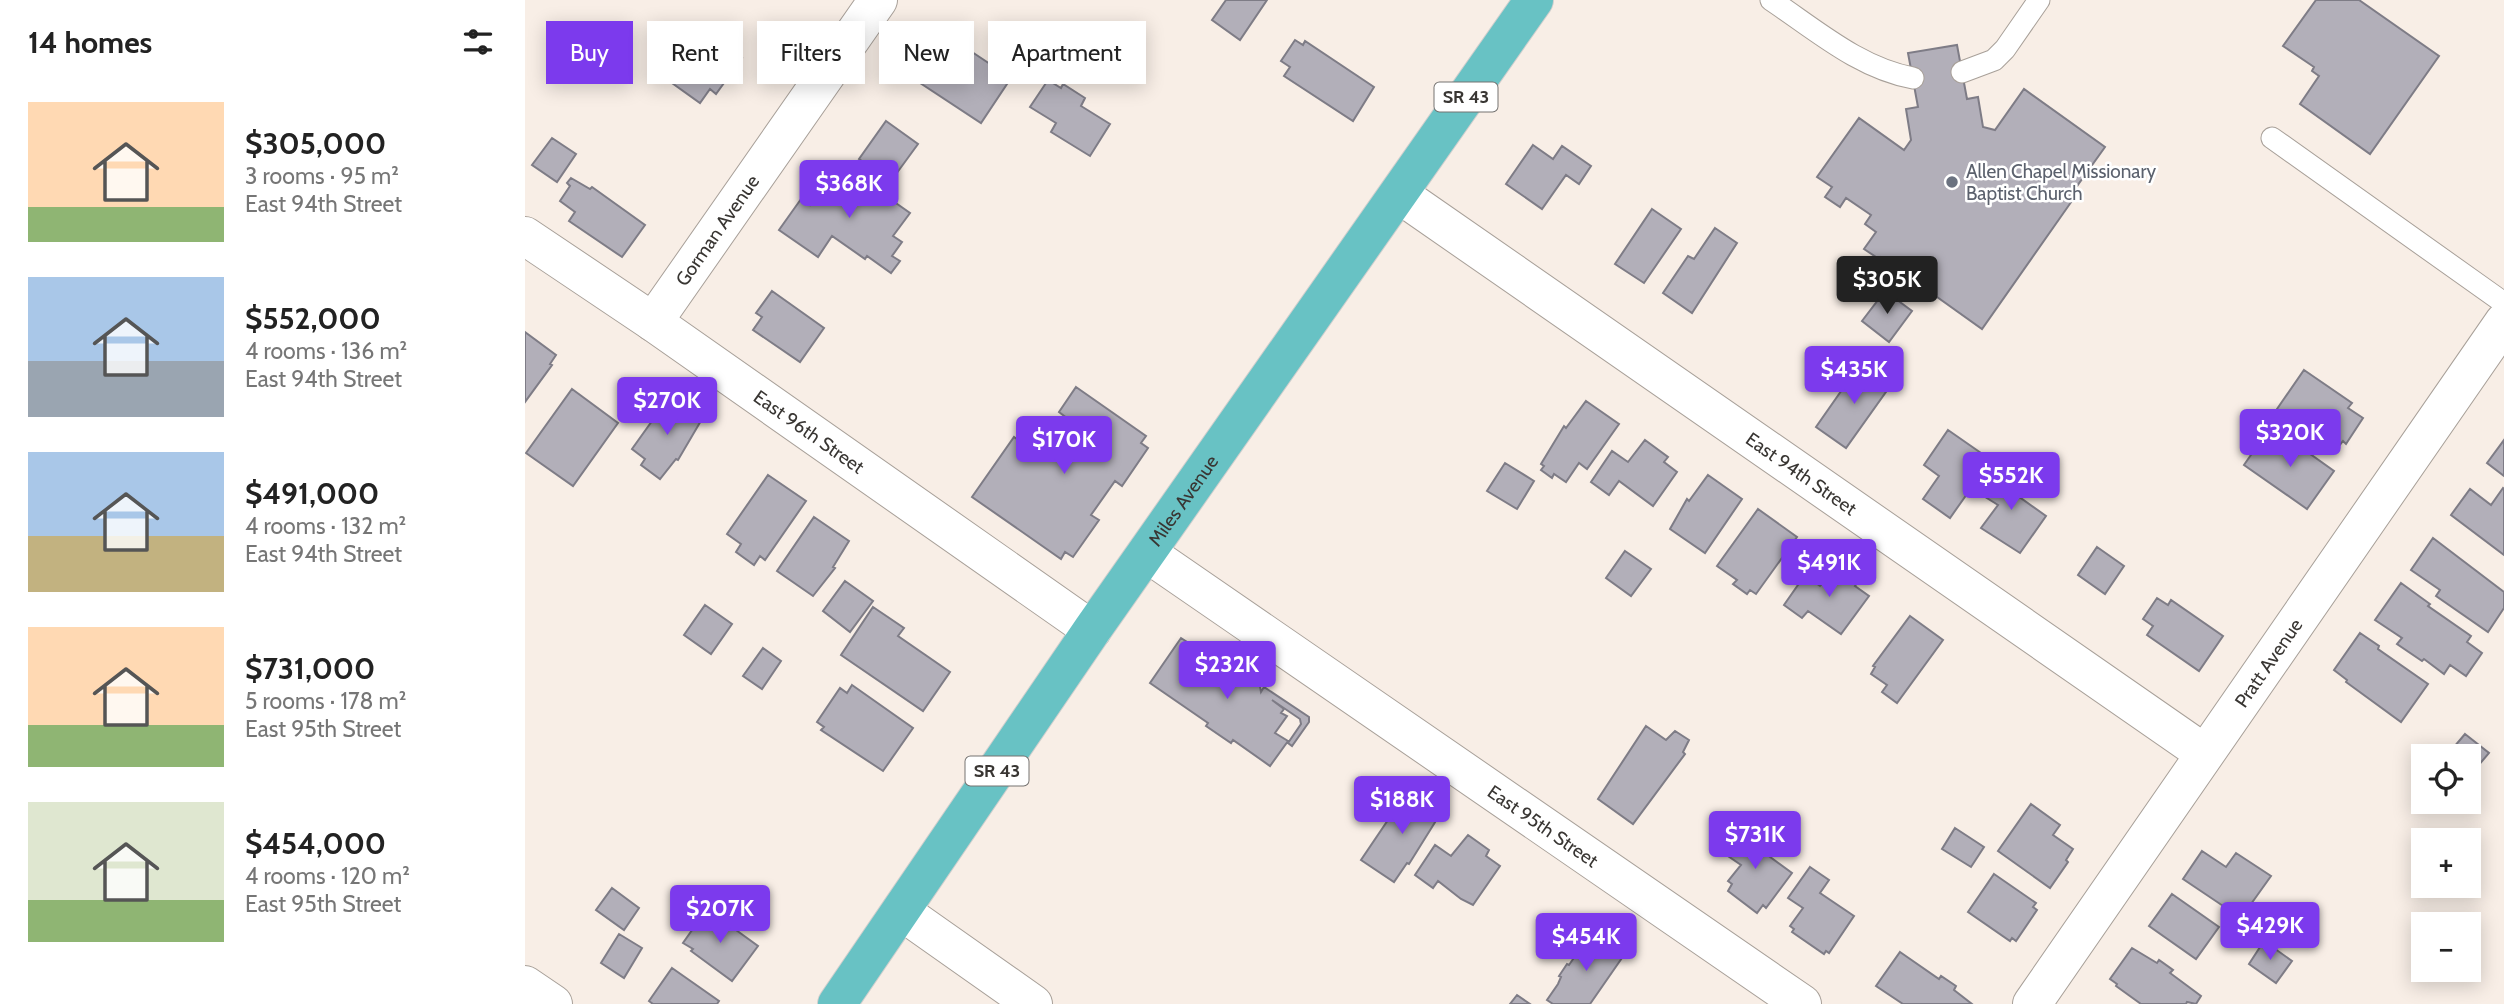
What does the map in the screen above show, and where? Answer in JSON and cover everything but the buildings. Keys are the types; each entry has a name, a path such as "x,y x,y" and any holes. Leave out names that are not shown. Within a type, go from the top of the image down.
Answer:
{"main road":[{"name":"Miles Avenue","path":"837,1004 1092,630 1534,0"}],"street":[{"name":"Gorman Avenue","path":"653,322 879,0"},
{"name":"East 94th Street","path":"1399,194 2204,753"},
{"name":"East 96th Street","path":"525,236 653,322 1092,630"},
{"name":"Pratt Avenue","path":"2032,1004 2504,321"},
{"name":"East 95th Street","path":"1147,553 1802,1004"},
{"path":"901,911 1033,1004"},
{"path":"525,985 553,1004"}],"lane":[{"path":"1771,0 1859,60 1889,74 1913,78"},
{"path":"1962,72 1994,60 2005,49 2039,0"},
{"path":"2272,138 2504,303"}],"place":[{"name":"Allen Chapel Missionary Baptist Church","path":"1952,182"}]}
